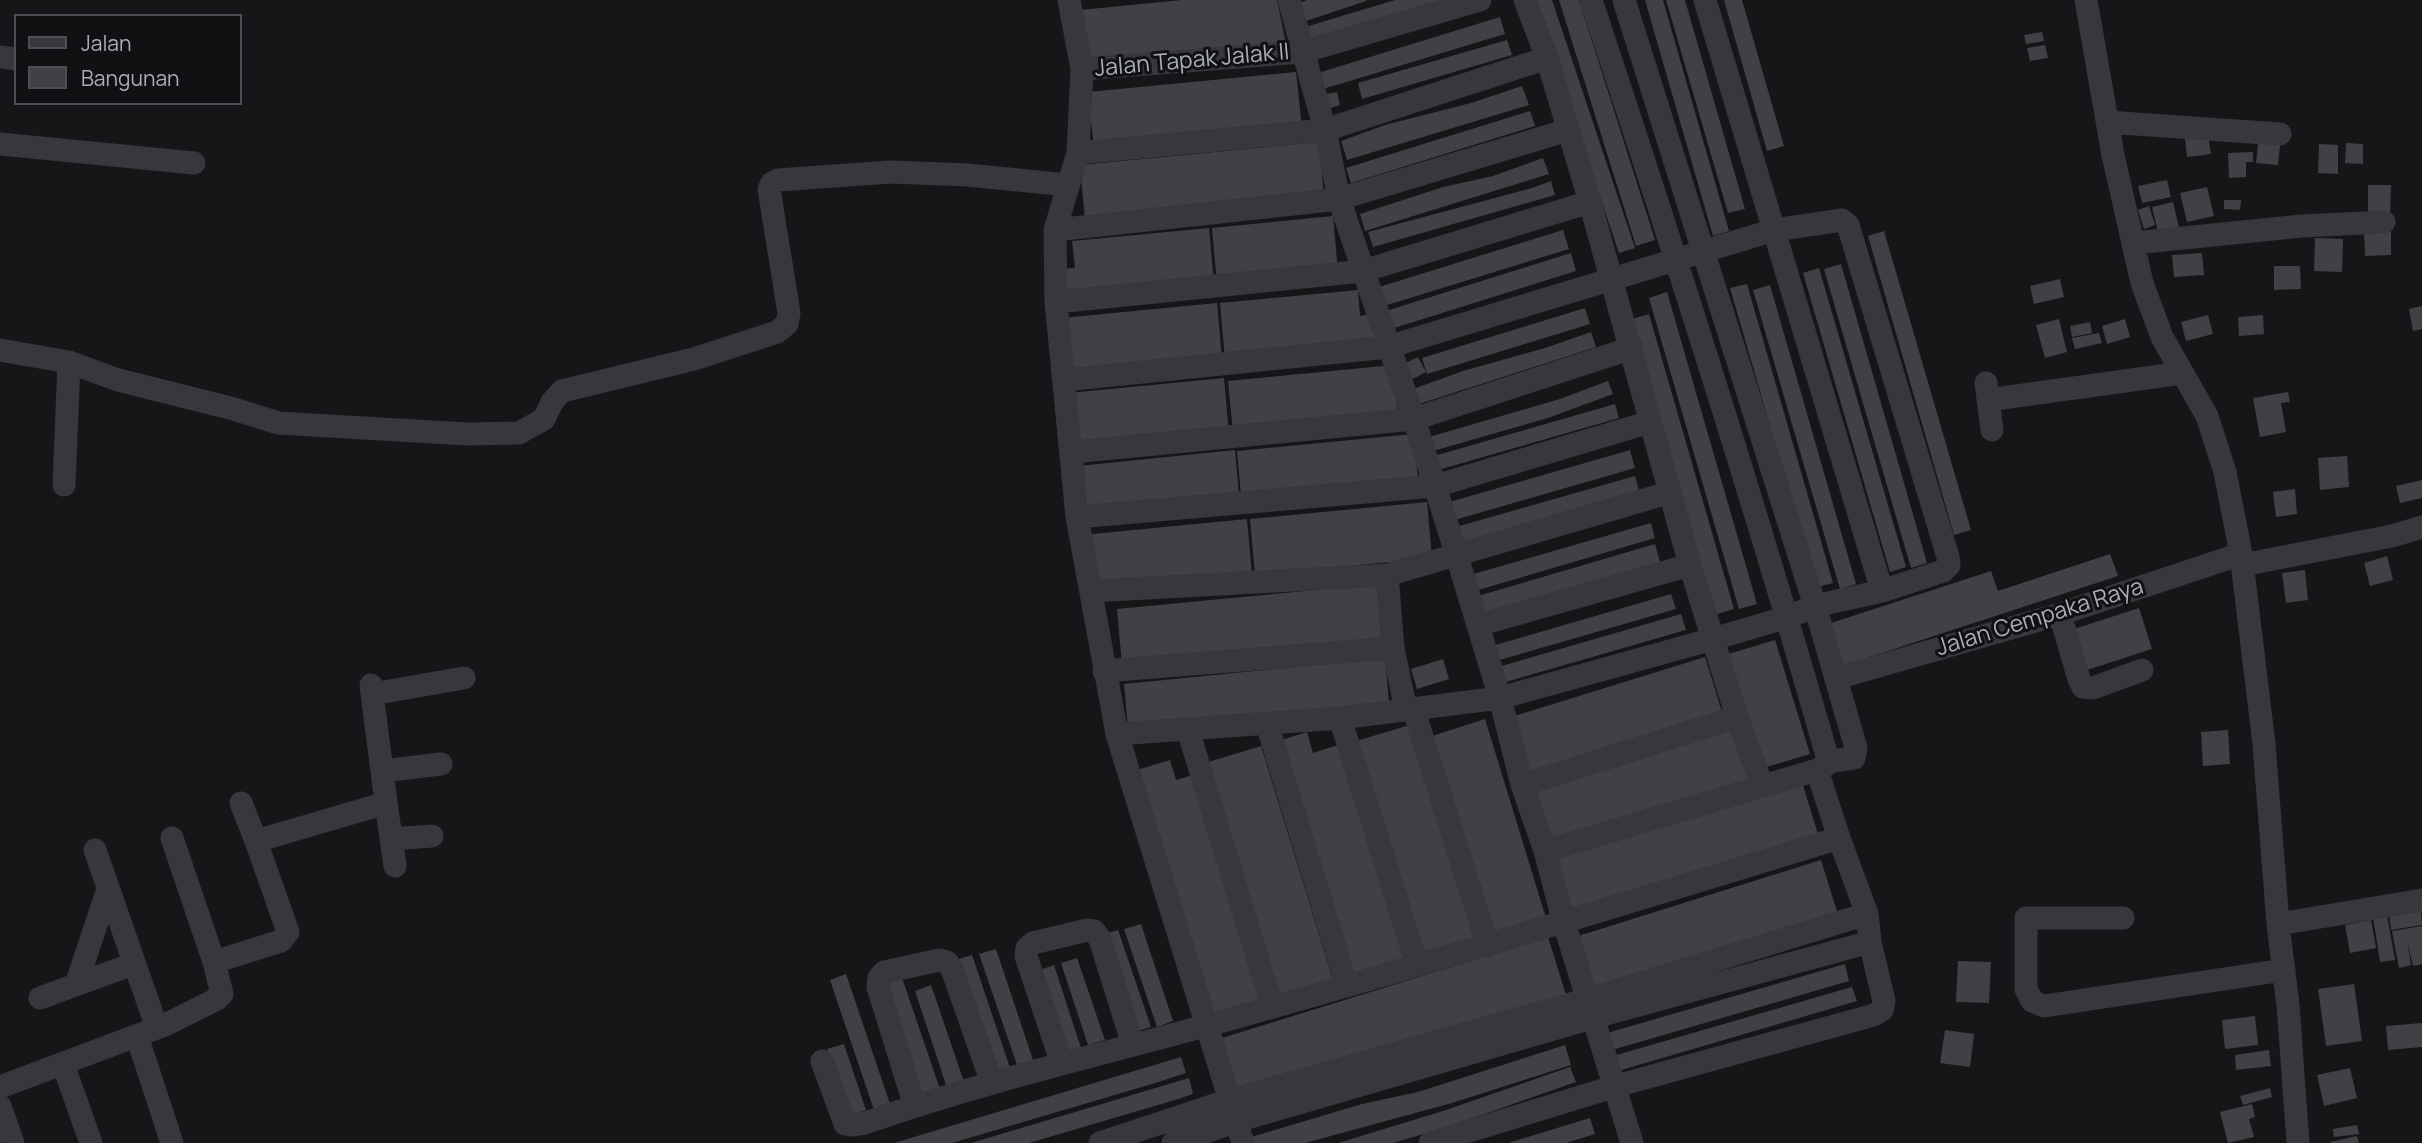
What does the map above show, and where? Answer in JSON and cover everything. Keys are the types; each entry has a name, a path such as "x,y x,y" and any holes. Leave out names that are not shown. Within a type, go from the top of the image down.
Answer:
{"street":[{"path":"1087,0 1069,0 1082,69 1078,153 1055,230 1056,302 1077,517 1117,734 1237,1121"},
{"path":"1289,0 1325,130 1339,199 1457,555 1500,698 1522,785 1545,851 1564,923 1632,1143"},
{"name":"Jalan Tapak Jalak II","path":"1082,69 1302,52 1480,0"},
{"path":"1525,0 1547,58 1590,202 1632,348 1668,493 1737,717 1762,785"},
{"path":"1545,851 1856,754 1837,678 1690,254 1591,0"},
{"path":"1430,1143 1616,1086 1874,1015 1882,1010 1884,1001 1870,942 1867,914 1839,838 1833,763 1789,617 1624,0"},
{"path":"1705,0 1882,591"},
{"path":"2086,0 2120,188 2142,283 2156,324 2201,402 2215,440 2225,472 2242,559 2264,744 2298,1143"},
{"path":"1078,153 1325,130 1547,58"},
{"path":"2107,122 2280,134"},
{"path":"1055,230 1339,199 1568,130"},
{"path":"0,144 194,163"},
{"path":"0,350 69,362 118,380 234,409 278,423 467,434 519,433 544,419 552,402 562,391 694,359 777,332 787,324 789,313 769,189 772,183 891,172 968,175 1068,185"},
{"path":"1056,302 1363,271 1590,202"},
{"path":"1064,380 1388,347 1774,230 1842,220 1847,225 1948,557 1949,565 1943,570 1882,591 1813,607 1789,617 1500,698 1340,718 1117,734"},
{"path":"2134,243 2302,226 2384,222"},
{"path":"1072,452 1414,419 1632,348"},
{"path":"64,485 69,362"},
{"path":"1992,430 1987,392 2182,373"},
{"path":"1077,517 1435,486 1650,422"},
{"path":"1091,591 1387,575 1668,493"},
{"name":"Jalan Cempaka Raya","path":"1837,678 2242,559 2392,536 2422,527"},
{"path":"1478,625 1690,565"},
{"path":"1387,575 1393,648 1410,709 1488,946"},
{"path":"2060,614 2083,687 2093,688 2142,670"},
{"path":"1104,671 1393,648"},
{"path":"395,866 372,689 464,678"},
{"path":"1522,785 1737,717"},
{"path":"1340,718 1417,965"},
{"path":"1267,724 1347,986"},
{"path":"1188,730 1272,1006"},
{"path":"382,771 441,764"},
{"path":"214,962 281,941 288,932 241,803"},
{"path":"256,841 386,803"},
{"path":"391,839 432,836"},
{"path":"0,1087 147,1032 218,999 222,994 214,962 172,838"},
{"path":"822,1061 845,1124 867,1133 915,1106 1488,946 1839,838"},
{"path":"95,850 133,964 172,1143"},
{"path":"76,985 108,889"},
{"path":"2278,924 2422,900"},
{"path":"1173,1143 1592,1008 1867,914"},
{"path":"2123,918 2026,918 2026,989 2032,1001 2044,1006 2284,970"},
{"path":"1062,1064 1026,956 1027,948 1033,943 1087,930 1094,931 1100,939 1133,1045"},
{"path":"1592,1008 1870,942"},
{"path":"915,1106 878,987 879,978 884,972 939,960 947,962 952,969 992,1083"},
{"path":"40,998 133,964"},
{"path":"63,1064 91,1143"},
{"path":"0,1106 13,1143"},
{"path":"1100,1143 1237,1121"}],"building":[{"path":"1182,0 1277,0 1286,44 1085,66 1080,10"},
{"path":"1307,0 1366,1 1303,22 1296,4"},
{"path":"1395,0 1445,0 1309,42 1305,27"},
{"path":"1534,0 1552,0 1635,248 1619,253"},
{"path":"1559,0 1579,0 1655,240 1636,246"},
{"path":"1645,0 1663,0 1729,231 1713,236"},
{"path":"1666,0 1685,0 1745,209 1728,213"},
{"path":"1724,0 1742,0 1784,146 1767,151"},
{"path":"1500,17 1505,34 1323,89 1318,73"},
{"path":"2042,32 2044,41 2026,44 2024,35"},
{"path":"1507,40 1512,55 1362,99 1358,83"},
{"path":"2045,45 2048,58 2030,61 2027,48"},
{"path":"1296,72 1302,128 1094,148 1088,92"},
{"path":"1522,86 1529,105 1347,160 1341,141 1385,125 1471,103"},
{"path":"1337,92 1340,105 1330,108 1326,94"},
{"path":"1530,111 1535,126 1351,183 1346,168"},
{"path":"2208,135 2211,154 2187,157 2185,138"},
{"path":"2259,135 2281,136 2278,165 2256,163"},
{"path":"1319,142 1324,198 1085,221 1080,165"},
{"path":"2346,143 2363,144 2363,164 2345,163"},
{"path":"2319,144 2338,145 2338,174 2318,173"},
{"path":"2253,152 2253,162 2246,162 2246,177 2229,178 2228,153"},
{"path":"1543,158 1549,174 1365,231 1360,214 1443,187 1493,176"},
{"path":"2167,180 2171,197 2142,203 2138,186"},
{"path":"1551,181 1555,195 1373,247 1368,232 1532,188"},
{"path":"2368,185 2391,185 2390,215 2368,215"},
{"path":"2207,187 2214,216 2187,222 2180,193"},
{"path":"2224,200 2241,200 2240,210 2224,209"},
{"path":"2173,202 2180,232 2159,237 2152,207"},
{"path":"2149,206 2155,225 2144,229 2138,210"},
{"path":"1333,216 1338,272 1217,284 1212,228"},
{"path":"1209,228 1214,284 1059,299 1056,269 1075,268 1072,241"},
{"path":"1563,230 1569,249 1384,306 1379,287"},
{"path":"1884,231 1971,530 1954,535 1868,236"},
{"path":"2364,231 2391,231 2391,255 2365,256"},
{"path":"2315,238 2343,239 2342,272 2314,271"},
{"path":"1571,253 1576,271 1391,329 1386,311"},
{"path":"2202,253 2204,275 2174,277 2172,255"},
{"path":"1841,264 1927,563 1911,568 1824,269"},
{"path":"2274,266 2300,266 2301,289 2274,290"},
{"path":"1819,268 1906,567 1890,572 1803,273"},
{"path":"2060,279 2064,297 2034,304 2030,286"},
{"path":"1747,284 1833,583 1817,587 1730,288"},
{"path":"1770,285 1856,584 1840,589 1753,290"},
{"path":"1358,290 1360,316 1374,314 1378,342 1225,359 1220,303"},
{"path":"1667,292 1757,604 1739,609 1649,298"},
{"path":"1217,303 1222,359 1067,374 1062,318"},
{"path":"2422,306 2422,329 2413,331 2409,309"},
{"path":"1585,308 1590,324 1427,374 1422,358"},
{"path":"1649,314 1734,609 1714,615 1629,320"},
{"path":"2208,315 2213,334 2186,341 2181,322"},
{"path":"2263,315 2264,334 2239,336 2238,317"},
{"path":"2059,319 2067,352 2045,358 2036,325"},
{"path":"2125,319 2130,337 2107,344 2102,326"},
{"path":"2090,322 2092,333 2072,337 2070,326"},
{"path":"1591,332 1596,347 1419,404 1413,389 1463,371"},
{"path":"2099,333 2102,343 2075,349 2072,338"},
{"path":"1418,357 1426,372 1405,383 1397,367"},
{"path":"1393,365 1398,417 1233,433 1228,381"},
{"path":"1224,378 1229,434 1075,449 1069,393"},
{"path":"1608,381 1613,394 1548,418 1433,451 1429,437 1560,399"},
{"path":"2288,392 2290,402 2281,403 2286,432 2260,437 2253,398"},
{"path":"1615,404 1619,418 1438,470 1434,456"},
{"path":"1413,434 1418,478 1241,495 1237,451"},
{"path":"1235,450 1239,495 1084,510 1079,466"},
{"path":"1630,450 1635,468 1451,521 1446,503"},
{"path":"2347,456 2349,487 2320,490 2318,458"},
{"path":"1635,476 1639,491 1461,543 1456,527"},
{"path":"2422,480 2422,498 2400,503 2396,486"},
{"path":"2295,489 2297,514 2276,517 2273,492"},
{"path":"1427,502 1432,558 1255,575 1250,519"},
{"path":"1247,519 1252,575 1097,590 1092,534"},
{"path":"1651,523 1655,538 1475,591 1470,575"},
{"path":"1655,544 1660,562 1483,613 1478,596"},
{"path":"2110,554 2118,576 1842,666 1828,624 1991,571 1998,591"},
{"path":"2387,556 2393,580 2370,586 2364,563"},
{"path":"2305,570 2308,600 2286,603 2282,573"},
{"path":"1378,584 1383,640 1122,665 1117,609"},
{"path":"1671,594 1676,609 1496,661 1492,646"},
{"path":"2139,608 2152,649 2087,670 2074,629"},
{"path":"1681,614 1686,630 1502,683 1498,667"},
{"path":"1775,640 1810,754 1760,769 1725,655"},
{"path":"1705,657 1723,715 1526,776 1508,718"},
{"path":"1385,658 1389,703 1128,728 1124,684"},
{"path":"1443,659 1449,679 1417,689 1411,669"},
{"path":"1485,719 1546,918 1487,936 1426,738"},
{"path":"1413,724 1479,938 1419,957 1353,742"},
{"path":"1732,725 1750,784 1553,845 1535,787"},
{"path":"2228,730 2230,764 2203,766 2201,732"},
{"path":"1307,732 1313,753 1341,744 1407,958 1347,976 1275,742"},
{"path":"1261,746 1333,980 1274,998 1202,764"},
{"path":"1170,760 1176,780 1193,775 1263,1001 1213,1016 1137,770"},
{"path":"1802,782 1820,841 1573,917 1555,859"},
{"path":"1821,860 1839,918 1593,995 1575,937"},
{"path":"2421,908 2422,925 2391,930 2389,913"},
{"path":"2387,915 2395,960 2380,962 2373,917"},
{"path":"2371,920 2376,948 2350,953 2345,925"},
{"path":"1141,924 1173,1021 1157,1027 1124,929"},
{"path":"2422,926 2422,964 2413,966 2407,940 2411,965 2399,968 2392,931"},
{"path":"1118,930 1151,1027 1135,1032 1102,935"},
{"path":"1548,937 1566,995 1240,1096 1222,1038"},
{"path":"996,949 1034,1063 1018,1068 979,954"},
{"path":"972,955 1010,1068 994,1074 956,960"},
{"path":"1077,958 1105,1040 1088,1045 1061,963"},
{"path":"1958,961 1991,962 1989,1003 1956,1002"},
{"path":"1845,964 1849,981 1612,1050 1607,1033"},
{"path":"1054,965 1081,1048 1065,1053 1037,971"},
{"path":"846,974 890,1104 874,1110 830,980"},
{"path":"901,975 940,1089 923,1095 885,980"},
{"path":"2354,984 2362,1041 2326,1046 2318,989"},
{"path":"931,985 964,1082 947,1088 915,991"},
{"path":"1852,987 1857,1001 1618,1071 1613,1056"},
{"path":"2255,1016 2258,1045 2225,1049 2222,1020"},
{"path":"2422,1023 2422,1047 2388,1050 2386,1026"},
{"path":"1945,1030 1974,1034 1970,1067 1940,1063"},
{"path":"844,1044 866,1110 850,1116 827,1049"},
{"path":"1565,1045 1571,1065 1452,1103 1305,1143 1249,1143 1248,1138 1362,1104 1418,1092"},
{"path":"2269,1050 2271,1066 2236,1070 2235,1055"},
{"path":"1181,1057 1186,1073 1152,1084 952,1143 894,1143"},
{"path":"1570,1067 1576,1082 1447,1127 1393,1143 1338,1143 1443,1111"},
{"path":"2350,1068 2357,1098 2324,1106 2317,1075"},
{"path":"1189,1078 1193,1094 1175,1100 1029,1143 971,1143"},
{"path":"2270,1088 2272,1097 2243,1105 2240,1096"},
{"path":"2252,1104 2255,1117 2249,1119 2254,1137 2228,1143 2220,1112"},
{"path":"1590,1118 1595,1134 1566,1143 1508,1143"},
{"path":"2357,1125 2359,1134 2334,1137 2333,1129"},
{"path":"2357,1136 2359,1143 2330,1143 2330,1142"}]}
